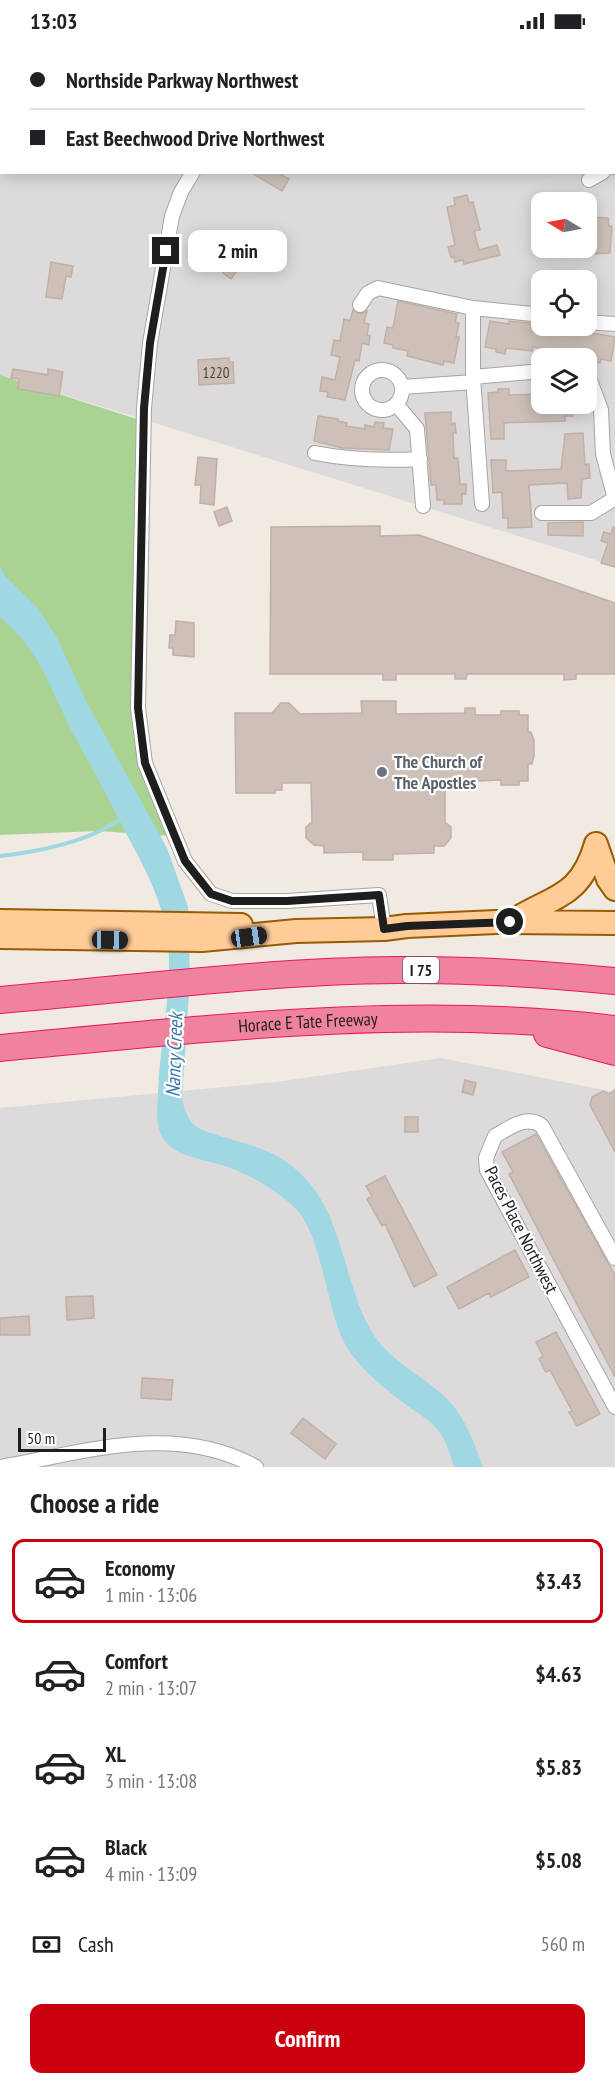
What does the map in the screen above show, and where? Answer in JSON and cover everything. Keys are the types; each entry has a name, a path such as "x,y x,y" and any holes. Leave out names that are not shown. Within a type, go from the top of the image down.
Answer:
{"highway":[{"name":"I 75","path":"0,1000 326,973 451,970 615,981"},
{"name":"Horace E Tate Freeway","path":"0,1048 289,1022 408,1017 516,1021 615,1029"},
{"path":"516,1021 551,1035 615,1052"}],"main road":[{"path":"510,922 569,891 578,883 591,861 596,844 608,879 615,889"},
{"path":"0,921 150,932"},
{"path":"0,937 150,932 384,929 510,922 615,923"}],"street":[{"path":"192,174 181,192 172,216 150,343 144,408 138,708 145,763 185,861 211,894 232,901 287,901 379,895 384,929"},
{"path":"589,180 600,174"},
{"path":"360,305 368,293 378,288 473,308 531,314"},
{"path":"473,308 473,380 482,504"},
{"path":"597,323 615,324"},
{"path":"384,369 398,377 402,387 396,404 384,410 369,406 363,398 363,382 374,371 384,369"},
{"path":"402,387 531,372"},
{"path":"542,513 591,513 615,499 610,466 603,454 601,410 597,399"},
{"path":"396,404 417,429 423,506"},
{"path":"315,453 341,458 385,461 420,459"},
{"name":"Paces Place Northwest","path":"615,1258 542,1126 537,1122 525,1121 495,1136 486,1158 487,1170 615,1407"},
{"path":"1,1467 155,1442 184,1443 213,1449 256,1467"}],"shaded area":[{"path":"0,174 615,174 615,566 0,375"},
{"path":"441,1058 615,1092 615,1467 0,1467 0,1108 276,1082"}],"green space":[{"path":"0,375 149,423 144,690 149,772 172,836 98,831 0,835"}],"water":[{"name":"Nancy Creek","path":"0,566 6,577 38,608 57,638 86,701 167,848 188,907 190,977 182,1100 189,1118 194,1125 203,1130 254,1146 283,1159 292,1165 314,1189 334,1226 359,1306 375,1337 392,1356 434,1387 451,1403 468,1429 483,1467 454,1467 445,1442 434,1425 366,1372 352,1355 339,1330 311,1234 303,1218 293,1206 272,1189 248,1175 191,1157 172,1148 160,1132 157,1110 169,957 165,923 155,891 141,861 76,739 37,659 15,631 0,617"}],"building":[{"path":"253,174 280,174 289,179 282,191"},
{"path":"467,195 469,203 473,202 480,230 474,231 479,250 497,245 500,255 464,264 463,260 455,262 448,247 455,245 447,207 455,205 454,198"},
{"path":"597,217 608,218 609,226 612,226 610,253 597,254"},
{"path":"242,245 251,251 231,279 223,273 230,261 228,260"},
{"path":"51,262 73,266 71,277 66,276 62,299 46,297"},
{"path":"398,301 457,314 455,322 459,323 456,337 459,337 454,363 444,361 443,365 407,356 408,351 393,348 393,345 384,343 387,327 393,328"},
{"path":"353,310 360,314 367,311 364,323 369,324 367,335 370,336 369,345 362,343 359,361 355,360 345,400 327,397 328,392 320,391 322,377 335,380 340,357 331,355 334,340 340,341 344,319 350,321"},
{"path":"490,321 509,324 509,321 531,323 531,336 597,336 597,334 615,337 611,361 601,359 600,363 597,363 597,348 533,347 531,351 506,348 505,354 485,347"},
{"path":"229,358 229,362 233,362 234,383 199,385 198,360"},
{"path":"13,369 48,375 48,369 63,372 59,396 18,389 19,379 11,378"},
{"path":"498,389 509,389 509,395 531,394 531,414 573,414 573,416 565,416 565,421 504,423 504,439 491,439 488,393 498,392"},
{"path":"451,412 451,424 455,423 456,433 453,433 454,458 458,458 460,484 466,484 466,494 462,494 462,504 444,504 444,500 437,500 436,485 431,485 425,413"},
{"path":"318,416 338,419 338,421 347,423 346,426 365,429 365,425 374,427 375,422 384,423 383,428 393,429 389,450 342,448 314,441"},
{"path":"583,433 585,465 589,464 590,478 582,479 581,498 568,499 567,483 529,485 532,527 508,528 508,518 503,518 502,492 493,493 491,460 506,460 506,471 561,469 565,434"},
{"path":"198,457 217,459 214,505 200,503 201,485 195,485"},
{"path":"227,507 232,521 219,526 214,512"},
{"path":"583,522 583,536 548,535 548,523"},
{"path":"380,526 380,536 419,535 615,603 615,674 576,674 576,679 564,680 564,674 467,674 466,679 455,679 455,674 396,674 396,680 383,680 383,674 270,674 271,527"},
{"path":"613,527 615,528 615,567 601,563 608,543 601,541 604,532 611,534"},
{"path":"176,621 194,623 194,657 173,655 173,648 169,648 170,635 175,635"},
{"name":"The Church of The Apostles","path":"361,701 396,701 396,714 465,713 465,708 475,708 475,715 501,715 501,711 519,711 519,715 528,715 528,732 531,732 534,740 534,756 532,764 528,764 528,781 519,781 519,785 501,785 501,780 476,781 476,787 465,787 465,782 445,782 445,822 451,827 451,838 444,846 434,846 434,853 393,854 393,860 363,860 363,852 324,853 324,846 314,845 306,838 306,827 312,822 311,783 282,783 282,790 275,790 275,793 236,793 235,713 272,713 281,703 289,703 300,714 362,713"},
{"path":"465,1080 476,1083 473,1095 462,1092"},
{"path":"615,1090 615,1152 590,1105 592,1097 603,1091 609,1094"},
{"path":"405,1117 418,1117 418,1132 405,1132"},
{"path":"536,1134 615,1275 615,1377 509,1174 513,1172 502,1152"},
{"path":"385,1176 437,1275 414,1287 385,1224 382,1226 367,1199 372,1196 366,1186"},
{"path":"515,1250 529,1277 491,1297 489,1293 459,1309 447,1287"},
{"path":"93,1296 94,1318 67,1320 66,1297"},
{"path":"29,1316 30,1335 0,1335 0,1318"},
{"path":"556,1332 600,1414 577,1426 569,1412 572,1411 550,1370 546,1372 539,1359 543,1356 536,1342"},
{"path":"142,1378 173,1380 171,1400 141,1398"},
{"path":"303,1418 336,1444 325,1459 291,1433"}],"waterway":[{"path":"0,856 31,852 81,839 112,825 124,816"}],"place":[{"name":"The Church of The Apostles","path":"382,772"}],"route":[{"path":"166,251 150,343 144,408 138,708 145,763 185,861 203,887 211,894 232,901 287,901 379,895 382,902 384,929 510,922"}]}
